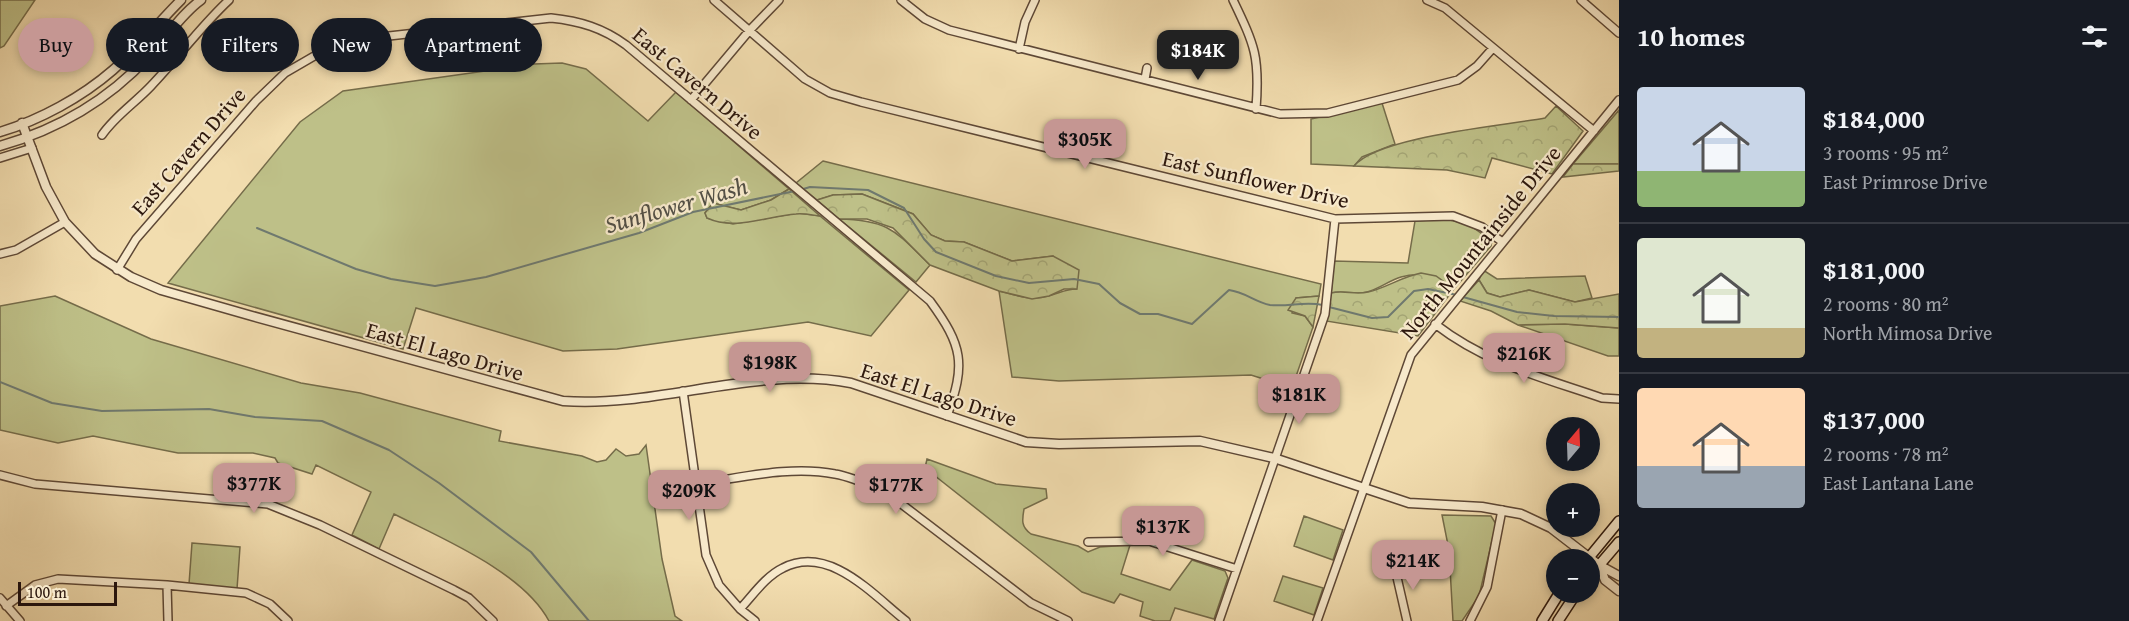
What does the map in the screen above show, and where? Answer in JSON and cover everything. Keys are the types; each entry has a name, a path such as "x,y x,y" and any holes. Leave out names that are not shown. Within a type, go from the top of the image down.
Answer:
{"main road":[{"path":"1596,549 1619,521"},
{"path":"1600,564 1619,542"},
{"path":"1542,621 1553,603"},
{"path":"1558,621 1570,603"}],"street":[{"path":"0,132 69,102 100,81 138,46 181,0"},
{"path":"0,146 28,137 71,117 110,92 148,58 201,0"},
{"path":"102,135 111,123 152,85 189,40 229,0"},
{"name":"East Sunflower Drive","path":"714,0 805,79 830,93 1335,219 1453,216 1482,227 1502,241"},
{"path":"691,100 749,31 779,0"},
{"path":"901,0 925,19 950,30 1256,109 1301,115 1328,113 1458,80 1477,66 1493,48"},
{"path":"1019,49 1025,22 1035,0"},
{"path":"1233,0 1253,42 1258,62 1256,109"},
{"path":"1427,0 1445,8 1594,131"},
{"path":"1581,0 1619,33"},
{"path":"1589,7 1595,0"},
{"name":"East Cavern Drive","path":"117,270 136,239 256,101 285,73 316,55 351,42 551,18 569,20 586,23 612,35 930,301 950,327 960,356 958,386 947,416"},
{"path":"1145,79 1148,68"},
{"name":"North Mountainside Drive","path":"1317,621 1409,360 1502,241 1619,100"},
{"name":"East El Lago Drive","path":"22,123 46,186 65,222 86,246 117,270 161,290 551,399 594,401 784,377 821,378 851,383 1026,441 1059,444 1200,441 1274,458 1363,489 1422,505 1502,510 1521,514 1551,528 1577,549"},
{"path":"0,158 32,148"},
{"path":"1220,621 1325,314 1335,219"},
{"path":"0,254 16,250 65,222"},
{"path":"1435,324 1462,344 1489,359 1602,398 1619,399"},
{"path":"683,391 706,555 719,585 740,609 755,621"},
{"path":"696,484 802,471 835,474 862,482 887,493 1031,603 1068,621"},
{"path":"0,475 35,484 268,504 320,525 454,590 469,598 493,621"},
{"path":"1470,621 1487,587 1502,510"},
{"path":"1088,542 1149,541 1238,569"},
{"path":"1399,561 1396,573 1407,621"},
{"path":"740,609 771,576 782,568 798,562 820,562 841,570 906,621"},
{"name":"East El Lago Drive","path":"1600,566 1619,576"},
{"name":"East El Lago Drive","path":"1600,568 1605,580 1619,591"},
{"path":"6,606 35,585 49,580 167,585 254,595 270,604 288,621"},
{"path":"167,585 168,621"},
{"path":"0,598 20,621"}],"green space":[{"path":"0,0 35,0 23,18 18,18 18,25 4,46 0,48"},
{"path":"562,63 586,69 648,121 676,92 789,189 771,200 741,210 713,203 705,213 707,218 733,224 798,213 820,216 909,290 871,336 808,322 617,349 563,351 416,308 403,349 168,283 300,122 343,91 477,72 542,72 542,64"},
{"path":"1382,103 1395,144 1362,157 1354,166 1311,164 1311,119"},
{"path":"1556,106 1583,131 1552,174 1492,158 1485,178 1447,170 1354,166 1368,156 1388,147 1443,134 1545,118"},
{"path":"1619,110 1619,164 1573,164"},
{"path":"823,161 1321,284 1319,296 1296,298 1292,313 1305,316 1313,327 1292,388 1251,375 1059,381 1012,377 999,291 1035,298 1076,289 1053,256 1012,261 964,242 945,241 931,235 913,214 862,194 833,195 817,200 796,183"},
{"path":"1573,164 1619,164 1619,171 1563,177"},
{"path":"789,189 820,216 785,215 751,222 729,223 707,218 705,213 713,203 741,210 771,200"},
{"path":"862,194 913,214 931,235 945,241 964,242 1012,261 1053,256 1079,270 1077,289 1064,289 1049,296 1032,299 999,291 930,265 893,228 867,219 839,219 817,200 833,195"},
{"path":"839,219 870,222 891,230 930,265 916,282"},
{"path":"1445,219 1468,224 1492,241 1491,246 1454,289 1436,278 1409,275 1367,292 1331,293 1334,261 1408,263 1415,221"},
{"path":"1483,270 1497,279 1585,276 1592,298 1575,302 1529,290 1500,297 1487,293 1479,280"},
{"path":"1421,273 1436,276 1454,289 1418,336 1326,321 1331,293 1368,292"},
{"path":"1479,280 1487,293 1500,297 1529,290 1575,302 1619,294 1619,328 1565,324 1518,325 1491,311 1460,301"},
{"path":"55,296 151,339 301,383 360,393 501,431 499,441 582,456 597,462 606,460 616,449 626,456 639,454 646,445 662,559 675,616 682,621 549,621 537,603 501,572 458,546 394,514 379,549 352,535 371,492 316,465 312,474 278,463 275,458 253,453 178,453 93,436 58,443 0,430 0,306"},
{"path":"1319,296 1313,327 1305,316 1288,310 1296,298"},
{"path":"1565,324 1619,328 1619,356 1608,356 1518,325"},
{"path":"927,459 996,484 1046,489 1047,498 1024,509 1025,529 1031,534 1078,546 1088,552 1100,547 1130,545 1121,574 1170,590 1192,560 1225,571 1228,578 1214,619 1175,608 1170,621 1155,621 1140,616 1143,602 1120,594 1114,603 1082,592 925,468"},
{"path":"1442,515 1491,516 1496,524 1479,596 1462,621 1453,621 1449,550"},
{"path":"1304,516 1343,530 1333,560 1294,546"},
{"path":"192,543 240,547 237,589 189,584"},
{"path":"1283,576 1323,588 1314,615 1274,601"}],"waterway":[{"name":"Sunflower Wash","path":"800,190 810,187 868,190 904,208 924,239 936,252 996,276 1029,283 1074,279 1099,284 1120,303 1140,314 1158,314 1192,324 1229,290 1270,305 1323,305"},
{"name":"Sunflower Wash","path":"257,228 356,269 391,279 435,286 486,277 639,233 693,212 795,191"},
{"name":"Sunflower Wash","path":"1329,307 1372,318 1388,317 1414,291 1428,289 1457,295"},
{"name":"Sunflower Wash","path":"1463,297 1517,312 1554,316 1619,317"},
{"path":"0,382 52,403 102,411 209,409 255,417 322,421 389,450 439,483 531,552 589,621"}]}
